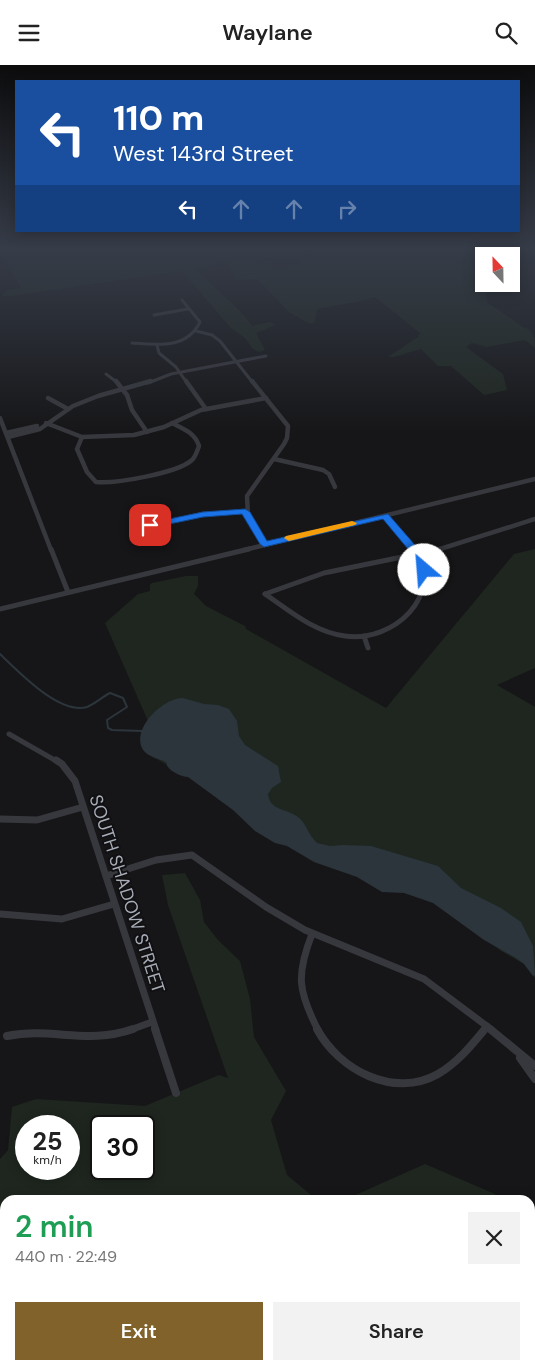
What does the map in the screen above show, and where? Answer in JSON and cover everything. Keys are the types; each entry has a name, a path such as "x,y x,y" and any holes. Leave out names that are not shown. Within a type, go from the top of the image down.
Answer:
{"street":[{"path":"154,315 177,311"},
{"path":"132,343 157,345 186,339 196,331 200,322 190,311"},
{"path":"196,331 215,337 288,426 287,438 247,496 245,512 264,544"},
{"path":"157,345 160,355 180,372 206,409"},
{"path":"7,435 31,433 68,409 88,399 143,385 163,375 266,356"},
{"path":"106,374 120,384 132,410 147,432"},
{"path":"46,423 82,437 120,436 147,432 206,409 266,397"},
{"path":"48,398 68,409"},
{"path":"0,417 68,592"},
{"path":"82,437 76,449 90,478 97,483 112,483 170,471 185,465 194,457 199,446 198,442 188,431 172,423"},
{"path":"274,459 323,470 329,474 335,487"},
{"path":"0,609 535,479"},
{"path":"150,525 203,514 245,512"},
{"path":"385,516 418,554 425,575 424,587 417,603 402,621 393,628 364,636 351,637 327,632 312,625 265,594 303,579 335,570 418,554 445,548 535,519"},
{"path":"364,636 368,648"},
{"name":"SOUTH SHADOW STREET","path":"9,734 67,769 75,781 176,1093"},
{"path":"0,819 36,820 83,807"},
{"path":"106,876 156,860 192,855 278,915 312,934 415,974 430,983 487,1026 535,1067"},
{"path":"0,914 62,919 114,904"},
{"path":"312,934 301,966 301,983 304,999 325,1043 342,1061 358,1072 376,1079 397,1083 426,1079 443,1071 458,1060 487,1026"},
{"path":"7,1036 36,1031 105,1037 152,1023"},
{"path":"516,1052 535,1079"}],"shaded area":[{"path":"216,311 239,311 252,326 270,322 276,325 256,333 265,350 259,352 253,349 245,338 230,327"},
{"path":"288,311 317,311 315,322 310,324"},
{"path":"392,311 500,311 532,332 535,348 525,340 486,347 472,343 466,347 503,374 507,390 484,395 451,366 438,366 421,349 388,357 418,337 420,333"},
{"path":"535,549 535,668 497,685 535,707 535,978 524,964 501,951 437,900 380,888 148,754 141,746 141,733 148,721 105,623 138,594 150,591 152,583 186,576 198,576 198,586 194,594 206,606 245,626 246,629 386,708 514,554"},
{"path":"183,698 229,709 237,721 239,736 245,745 278,766 281,782 272,788 268,794 269,799 279,809 298,817 317,843 330,846 371,846 438,866 461,888 501,908 521,922 533,946 535,975 533,976 524,964 516,958 484,940 433,903 404,893 382,892 357,877 314,862 287,846 275,843 255,831 233,810 188,777 174,772 167,766 167,763 146,753 140,743 144,726 150,717 174,699"},
{"path":"185,873 200,900 204,922 218,940 240,961 250,999 254,1037 286,1091 271,1120 287,1175 311,1195 0,1195 0,1159 8,1150 12,1107 36,1099 145,1106 219,1075 228,1078 168,905 162,875"},
{"path":"425,1164 496,1195 355,1195"}],"waterway":[{"path":"0,654 40,690 64,704 76,708 87,707 110,693 123,698 127,707 107,720 108,728 112,730 142,731"}],"slow traffic":[{"path":"289,538 352,523"}],"route":[{"path":"150,525 203,514 245,512 264,544 385,516 418,554 424,570"}]}
